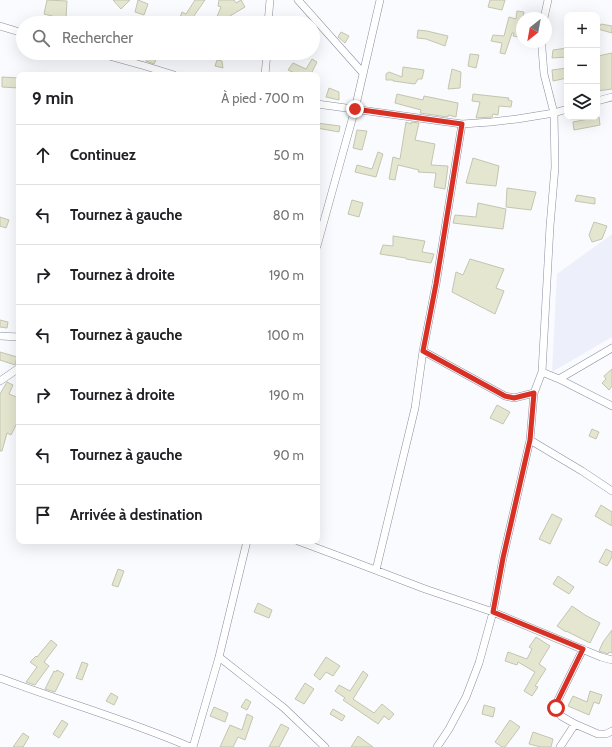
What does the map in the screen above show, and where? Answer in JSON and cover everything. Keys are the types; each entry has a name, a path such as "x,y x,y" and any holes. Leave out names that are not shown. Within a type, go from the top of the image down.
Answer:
{"street":[{"path":"269,16 270,0"},
{"path":"298,0 312,16"},
{"path":"320,235 355,109 380,0"},
{"path":"545,12 548,0"},
{"path":"320,25 363,73"},
{"path":"0,26 16,31"},
{"path":"437,747 449,729 466,697 479,663 493,612 503,558 530,440 534,393 542,372 550,226 555,167 554,113 544,74 542,48"},
{"path":"122,60 164,72"},
{"path":"266,72 267,60"},
{"path":"600,100 612,97"},
{"path":"320,104 462,124 491,122 564,111"},
{"path":"376,570 415,408 423,351 436,284 462,124"},
{"path":"0,336 16,337"},
{"path":"560,379 612,348"},
{"path":"423,351 505,396 514,398 534,393"},
{"path":"0,381 16,370"},
{"path":"542,372 560,379 612,406"},
{"path":"530,440 612,491"},
{"path":"193,747 219,657 246,544"},
{"path":"306,544 425,590 493,612 601,657 612,660"},
{"path":"583,649 558,700 556,708 561,716 598,734 606,734 612,731"},
{"path":"219,657 284,708 325,747"},
{"path":"0,678 24,688 136,726 190,747"},
{"path":"560,747 575,724"}],"shaded area":[{"path":"612,234 612,337 552,372 557,274"}],"building":[{"path":"47,0 67,1 66,16 52,16 44,14"},
{"path":"113,0 130,0 121,9"},
{"path":"138,0 148,4 144,15 135,12"},
{"path":"195,0 205,0 194,16 181,16 182,12 186,14"},
{"path":"219,0 234,0 236,3 241,0 245,7 230,16 217,16 221,7 218,6"},
{"path":"490,0 505,0 502,10 488,7"},
{"path":"509,17 516,19 516,36 513,36 514,33 512,33 505,54 500,53 502,43 491,41 493,35 504,36"},
{"path":"601,24 612,26 612,33 600,30"},
{"path":"418,30 448,36 445,46 426,39 417,38"},
{"path":"341,32 349,36 345,43 338,37"},
{"path":"564,48 564,57 552,58 553,50"},
{"path":"612,53 612,89 600,91 600,56"},
{"path":"470,54 479,55 476,68 468,66"},
{"path":"146,60 156,60 154,64"},
{"path":"217,60 222,61 223,68 215,66"},
{"path":"311,60 317,62 312,72 292,72 288,70 293,63 306,69"},
{"path":"403,67 424,70 422,79 418,79 415,84 386,80 386,74 389,72 402,77"},
{"path":"564,68 564,79 553,81 552,70"},
{"path":"452,69 461,72 460,88 448,89"},
{"path":"2,77 16,78 16,88 2,87"},
{"path":"329,88 339,92 339,100 326,97"},
{"path":"397,94 423,100 424,96 458,103 456,117 420,113 421,110 395,103"},
{"path":"473,94 509,98 508,100 512,101 511,107 499,106 498,115 493,114 492,117 476,118 480,102 472,101"},
{"path":"583,120 599,120 600,125 574,130 573,122"},
{"path":"406,122 411,124 411,122 419,123 415,140 435,144 431,165 448,166 445,189 434,187 436,173 418,172 419,170 398,165 395,180 389,179 393,157 400,159"},
{"path":"320,123 340,126 339,132 320,129"},
{"path":"357,130 367,131 362,150 353,148"},
{"path":"378,152 383,154 376,177 355,172 357,165 372,169"},
{"path":"473,158 499,166 496,186 466,183"},
{"path":"507,188 536,192 531,210 506,207"},
{"path":"577,195 595,198 595,204 575,201"},
{"path":"352,200 363,203 359,217 348,214"},
{"path":"478,203 506,209 503,229 453,223 455,215 476,217"},
{"path":"0,217 9,220 6,228 0,226"},
{"path":"594,222 607,226 602,239 592,242 589,235"},
{"path":"393,236 425,241 422,252 434,254 431,263 380,254 383,245 393,246"},
{"path":"470,259 504,269 496,288 504,291 495,314 452,292 456,272 463,275"},
{"path":"0,320 8,322 7,328 0,327"},
{"path":"0,352 16,357 15,365 0,360"},
{"path":"612,369 612,386 609,390 602,383 606,379 604,376"},
{"path":"7,382 13,385 9,394 16,397 16,425 11,435 7,433 2,451 0,451 0,394"},
{"path":"497,405 510,412 503,424 490,418"},
{"path":"592,429 599,432 596,439 589,436"},
{"path":"601,505 612,512 612,526 595,516"},
{"path":"552,514 562,519 550,544 539,539"},
{"path":"606,549 612,552 612,557 607,566 599,562"},
{"path":"118,569 124,571 118,587 112,585"},
{"path":"558,576 574,587 569,594 553,584"},
{"path":"258,603 272,610 269,618 254,612"},
{"path":"572,606 600,623 590,643 566,632 557,626"},
{"path":"612,630 612,653 609,652 608,654 599,651 603,642"},
{"path":"536,637 550,646 539,664 546,669 535,686 538,687 532,696 524,691 535,672 518,662 517,665 505,661 508,652 527,659 532,649 529,647"},
{"path":"51,640 57,645 44,662 49,666 35,685 26,682 37,667 30,662 36,656 37,657"},
{"path":"326,657 340,666 333,676 326,672 320,680 314,675"},
{"path":"82,662 88,664 82,680 76,678"},
{"path":"57,670 64,674 55,692 45,689 54,671 56,672"},
{"path":"363,671 368,675 353,699 374,713 382,704 394,714 389,720 384,716 378,724 343,700 345,698 335,691 339,685 350,691"},
{"path":"305,683 314,689 304,704 295,699"},
{"path":"590,691 602,695 599,704 594,702 589,715 568,706 573,696 587,702"},
{"path":"111,693 118,697 114,705 106,701"},
{"path":"246,699 251,702 247,710 241,707"},
{"path":"484,705 495,708 493,717 482,714"},
{"path":"214,707 228,713 225,722 210,716"},
{"path":"333,709 345,716 342,721 330,714"},
{"path":"247,714 253,717 245,740 238,737 233,747 220,747 230,725 242,730"},
{"path":"62,720 68,724 59,738 53,734"},
{"path":"510,720 520,727 505,747 502,747 495,742"},
{"path":"281,724 289,728 279,747 269,747"},
{"path":"533,732 553,739 551,747 541,747 529,744"},
{"path":"23,733 29,737 23,747 13,747"},
{"path":"358,736 373,747 351,747"}],"route":[{"path":"355,109 462,124 436,284 423,351 505,396 514,398 534,393 530,440 503,558 493,612 583,649 558,700 556,708"}]}
